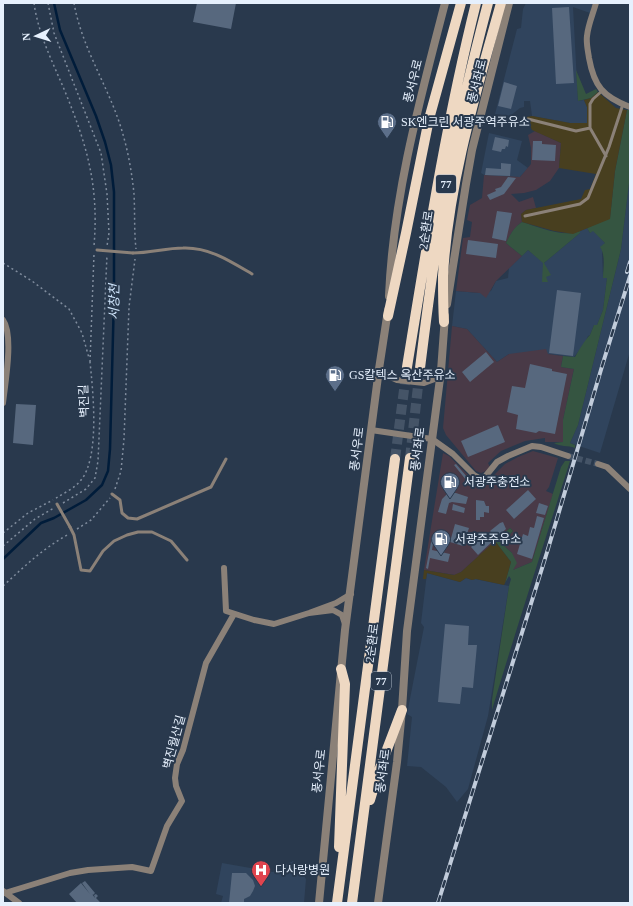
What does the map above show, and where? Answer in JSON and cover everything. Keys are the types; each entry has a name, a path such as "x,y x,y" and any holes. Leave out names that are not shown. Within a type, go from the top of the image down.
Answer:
{"highway":[{"path":"388,316 429,119 461,3"},
{"name":"2순환로","path":"407,367 436,190 463,56 476,3"},
{"name":"2순환로","path":"420,368 436,247 448,175 471,69 488,3"},
{"path":"444,322 443,275 446,244 458,169 472,106 501,3"},
{"name":"2순환로","path":"352,903 410,458"},
{"name":"2순환로","path":"337,903 395,459"},
{"path":"337,903 342,724 345,684 342,669"},
{"path":"360,840 378,773 402,710"}],"street":[{"name":"풍서우로","path":"319,903 346,630 379,369 388,316 390,267 412,131 445,3"},
{"name":"풍서좌로","path":"378,903 397,762 407,631 440,377 444,322 467,175 486,92 509,3"},
{"path":"596,3 586,37 592,72 602,91 615,101 630,107"},
{"path":"3,320 6,323 9,340 3,403"},
{"path":"379,369 391,379 397,380 424,383 440,377"},
{"path":"371,430 432,439 453,454 474,475 481,479 484,478 497,462 532,446 541,447 568,456"},
{"path":"598,464 607,468 630,489"},
{"path":"224,568 226,611 274,624 336,603 351,594"},
{"path":"309,613 327,610 338,612 344,618 346,630"},
{"name":"벽진월산길","path":"4,892 70,873 88,870 132,867 151,871 167,826 182,801 176,786 175,778 177,764 183,750 206,663 234,614"},
{"path":"4,892 19,903"}],"lane":[{"path":"602,91 590,104 590,128 606,156"},
{"path":"525,216 580,204 588,198 606,156 623,104"},
{"path":"528,119 576,131 590,128"},
{"path":"95,250 134,253 182,248 197,249 220,256 252,274"},
{"path":"112,494 120,500 122,513 128,518 137,519 211,487 226,459"},
{"path":"54,499 59,504 73,532 81,570 90,571 103,551 114,541 138,532 152,532 171,541 187,560"}],"path":[{"path":"34,3 44,42 73,112 87,151 93,181 96,217 90,362"},
{"path":"48,3 54,33 101,153 107,194 109,233 107,246"},
{"path":"3,586 39,553 54,542 92,520 108,502 112,494 119,478 122,458 129,307 134,253 134,195 127,153 117,117 83,38 74,3"},
{"path":"59,504 86,489 95,478 98,460 107,253"},
{"name":"벽진길","path":"3,263 32,281 69,309 82,333 90,362 93,389 92,450 88,469 81,481 54,499 28,513 3,533"},
{"path":"3,546 35,519 54,508"}],"shaded area":[{"path":"526,3 593,3 590,13 573,7 578,101 584,100 587,107 587,123 570,123 532,116 530,101 524,101 524,107 520,108 510,116 495,114 517,29 521,28 523,9"},
{"path":"535,131 561,143 559,168 550,181 536,190 511,194 519,202 533,197 536,208 526,210 521,214 522,222 512,232 506,243 522,256 496,281 486,298 480,293 456,291 463,238 470,237 472,222 467,220 470,205 482,198 484,175 520,177 531,164 531,148 528,135"},
{"path":"489,133 522,141 517,160 528,168 520,177 486,176 481,173"},
{"path":"630,175 630,351 600,453 570,443 578,425 621,249"},
{"path":"587,228 590,233 593,230 605,243 602,251 603,278 607,278 603,310 597,325 594,325 585,343 574,357 548,354 509,354 497,362 467,329 452,326 456,291 479,293 491,291 496,281 508,278 509,268 528,250 544,263 580,233 580,231"},
{"path":"452,326 467,329 497,362 509,354 546,349 548,354 563,356 561,367 574,369 563,420 563,442 545,442 545,438 525,441 501,451 488,463 490,467 486,471 481,473 476,471 446,435 443,428"},
{"path":"533,451 558,458 549,487 546,491 553,494 532,562 513,570 512,553 501,543 513,531 510,528 461,572 455,575 424,570 443,453 449,456 473,480 480,484 484,484 505,464"},
{"path":"427,573 460,582 466,578 509,586 488,716 468,789 457,802 446,787 421,767 407,766 412,717 407,714 424,627 421,623"},
{"name":"다사랑병원","path":"293,861 306,879 304,903 221,903 223,896 216,894 222,863 273,872"}],"green space":[{"path":"576,70 586,94 596,89 598,92 591,98 578,101"},
{"path":"627,110 630,110 630,175 621,249 578,425 570,443 575,445 575,448 554,443 563,442 563,420 574,369 561,367 563,356 575,357 590,335 594,325 597,325 603,310 607,278 603,278 604,258 600,247 605,243 593,231 590,233 587,228 610,218 615,171"},
{"path":"522,222 559,233 573,233 580,231 580,233 544,263 551,275 546,277 548,282 542,282 543,263 528,250 522,256 506,243 514,229"},
{"path":"565,461 570,461 492,710 492,700 511,579 509,576 505,583 511,562 495,541 510,528 513,531 501,543 512,553 517,563 513,570 532,562 561,467"}],"sand":[{"path":"598,92 616,108 627,110 615,171 610,219 573,234 554,231 522,222 521,214 526,210 581,199 585,190 590,189 596,174 559,168 561,143 532,130 526,117 532,116 570,123 587,123 587,107 584,100 591,98"},
{"path":"495,541 511,562 504,585 466,578 460,582 427,573 426,579 423,579 424,570 454,575 461,572"}],"building":[{"path":"197,3 236,3 231,29 193,22"},
{"path":"569,7 574,83 556,84 552,8"},
{"path":"504,82 517,86 511,109 498,106"},
{"path":"495,137 509,140 508,147 506,146 501,152 492,150"},
{"path":"533,141 542,141 542,144 556,145 555,161 532,160"},
{"path":"501,163 511,164 510,176 485,175 486,168 501,169"},
{"path":"508,177 516,178 504,194 490,200 487,195 496,191 495,189 501,187"},
{"path":"497,211 512,213 506,241 492,238"},
{"path":"468,240 498,244 496,258 466,254"},
{"path":"557,290 581,293 573,356 549,353"},
{"path":"486,352 494,362 470,382 462,372"},
{"path":"530,364 567,374 555,434 539,431 536,433 516,429 518,415 507,412 512,386 525,388"},
{"path":"16,404 36,405 33,445 13,443"},
{"path":"498,425 505,442 468,457 461,441"},
{"path":"456,464 473,484 471,486 454,465"},
{"path":"528,490 536,499 514,519 506,510"},
{"path":"448,493 456,493 468,497 466,504 452,502 449,503 446,514 438,512 442,499"},
{"path":"476,500 484,501 486,506 489,506 489,513 484,512 484,517 480,517 480,520 476,520"},
{"path":"539,503 548,506 545,515 536,513"},
{"path":"453,504 465,508 464,513 452,510"},
{"path":"537,516 544,518 532,559 517,554 523,534 528,536 530,527 534,528"},
{"path":"503,522 506,529 496,538 490,531"},
{"path":"455,524 469,528 463,546 450,542"},
{"path":"488,532 495,539 478,555 471,547"},
{"path":"432,537 434,538 432,550 450,554 448,562 430,558 428,569 426,568"},
{"path":"445,624 469,626 468,645 477,645 473,688 462,687 460,704 438,702"},
{"name":"다사랑병원","path":"232,873 246,873 253,880 255,886 250,896 244,899 244,903 229,903"},
{"path":"85,881 95,893 93,895 92,894 95,898 94,895 96,894 98,896 96,898 101,903 77,903 69,894 81,883 90,894 82,883"}],"waterway":[{"name":"서창천","path":"3,559 41,523 54,518 86,500 102,485 108,471 110,449 114,297 114,192 111,165 96,116 60,30 54,3"}],"tunnel":[{"path":"395,459 407,367"},
{"path":"410,458 420,368"},
{"path":"568,456 598,464"}],"railway":[{"path":"627,272 630,262"},
{"path":"438,903 548,549 630,276"}],"place":[{"name":"SK엔크린 서광주역주유소","path":"387,139"},
{"name":"GS칼텍스 옥산주유소","path":"335,392"},
{"name":"서광주충전소","path":"450,499"},
{"name":"서광주주유소","path":"441,556"},
{"name":"다사랑병원","path":"261,887"}]}
